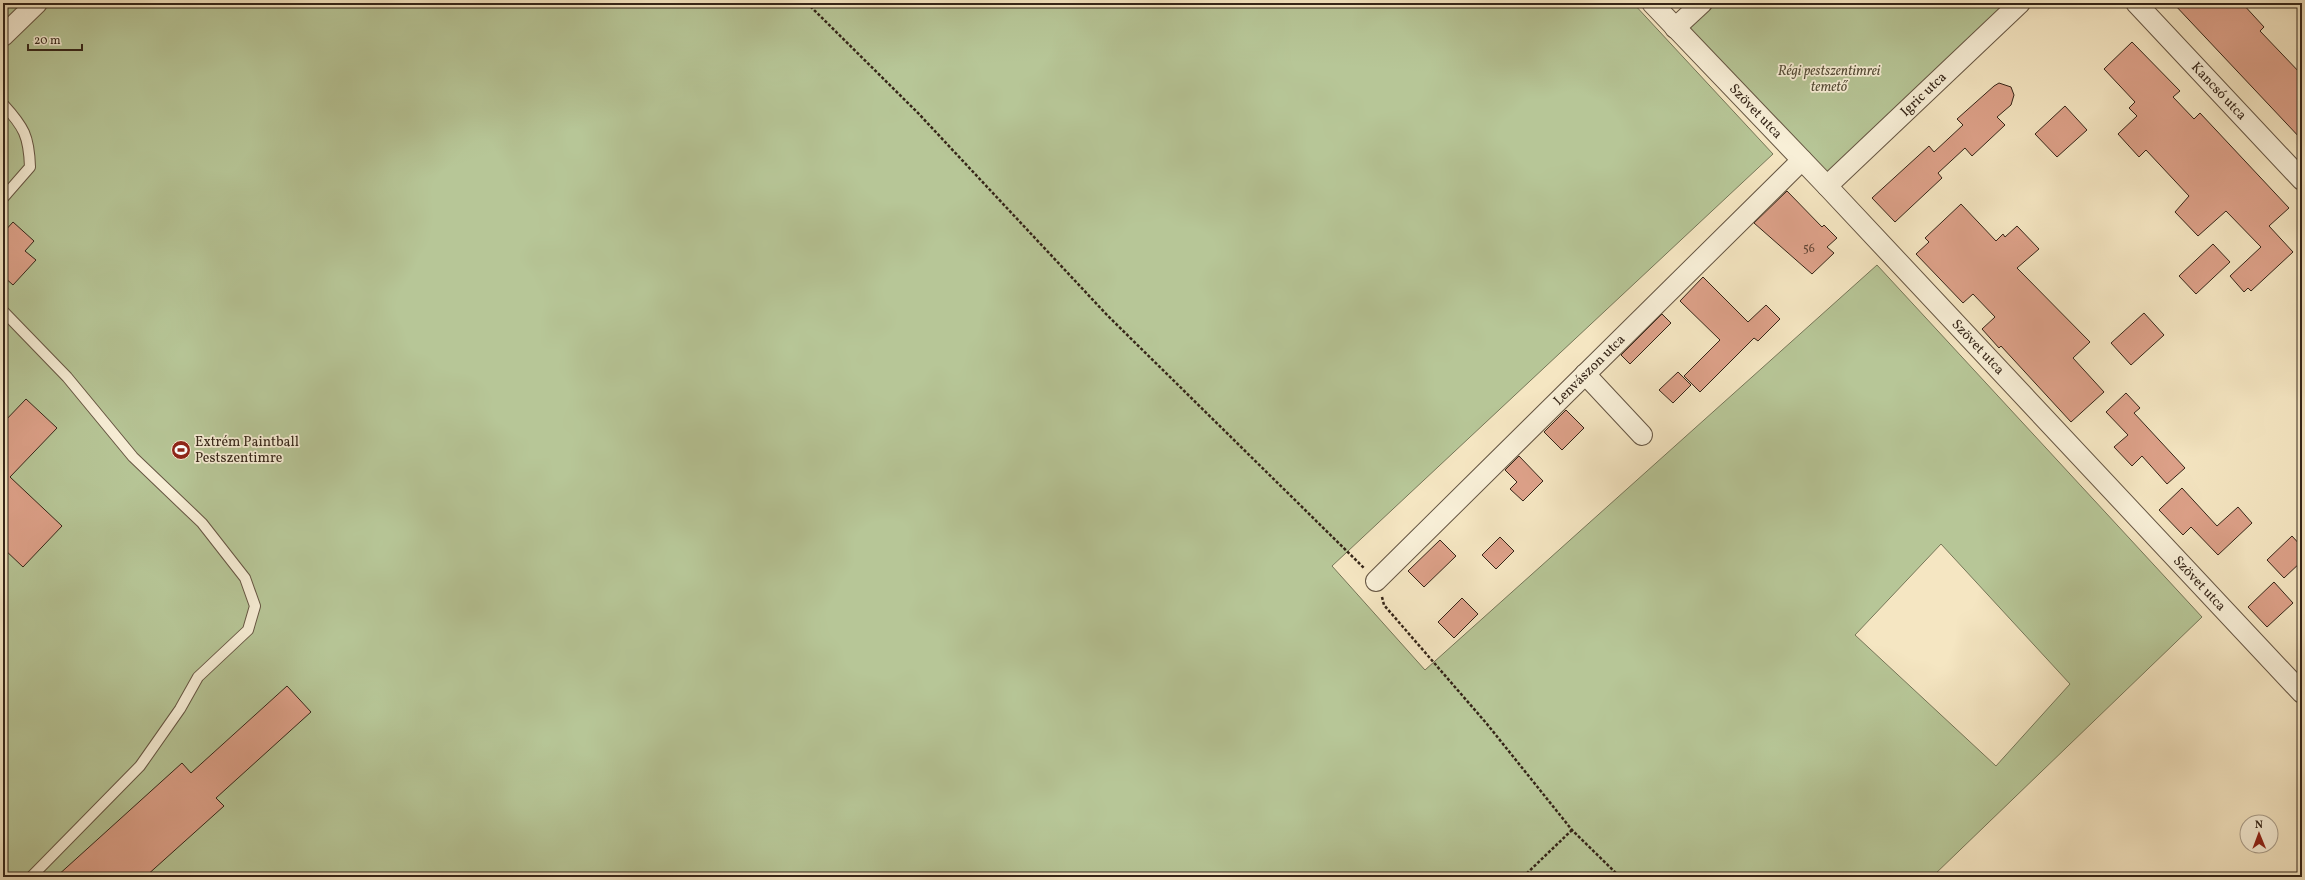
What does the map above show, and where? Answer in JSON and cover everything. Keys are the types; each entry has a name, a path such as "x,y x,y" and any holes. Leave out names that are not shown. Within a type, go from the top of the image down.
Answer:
{"street":[{"path":"3,36 38,3"},
{"name":"Szövet utca","path":"1652,3 1827,186 2302,693"},
{"path":"1675,28 1702,3"},
{"name":"Igric utca","path":"1827,186 2020,3"},
{"name":"Kancsó utca","path":"2136,3 2302,180"},
{"name":"Lenvászon utca","path":"1376,581 1802,160"},
{"path":"1585,374 1642,435"}],"lane":[{"path":"3,104 21,124 30,147 30,168 3,198"},
{"path":"3,311 67,377 133,457 202,523 245,578 256,606 248,630 198,677 180,709 140,766 31,877"}],"path":[{"path":"807,3 918,113 1107,315 1376,581 1384,605 1487,724 1572,830 1620,877"},
{"path":"1524,877 1572,830"}],"green space":[{"path":"3,3 1633,3 1773,154 1332,566 1425,670 1877,265 2202,617 1933,876 1935,877 3,877","holes":["1941,544 2070,684 1996,766 1855,635"]},
{"name":"Régi pestszentimrei temető","path":"1702,3 2020,3 1827,186 1675,28"}],"building":[{"path":"2173,3 2242,3 2264,27 2260,31 2302,75 2302,140"},
{"path":"2132,42 2180,91 2173,97 2194,119 2200,113 2289,208 2269,226 2293,252 2251,291 2248,288 2244,292 2230,276 2261,247 2226,211 2198,236 2175,212 2189,196 2146,150 2139,157 2118,134 2137,116 2129,108 2135,102 2104,69"},
{"path":"1999,83 2011,87 2014,95 2011,105 1997,117 2005,125 1972,156 1965,148 1938,173 1942,178 1895,222 1872,198 1929,146 1934,152 1963,125 1957,119"},
{"path":"2065,106 2087,130 2057,157 2035,134"},
{"path":"1787,191 1822,227 1824,225 1837,238 1827,247 1834,253 1812,274 1754,223"},
{"path":"1961,204 1996,241 2003,234 2005,237 2017,226 2039,249 2017,268 2090,342 2073,358 2104,392 2071,422 2001,346 1999,348 1982,329 1995,317 1973,294 1963,303 1916,254 1929,242 1925,238"},
{"path":"13,222 34,241 25,251 36,260 13,285 3,276 3,233"},
{"path":"2213,244 2230,262 2196,294 2179,276"},
{"path":"1703,277 1748,322 1766,305 1780,319 1758,341 1754,338 1700,392 1684,376 1720,340 1680,301"},
{"path":"2144,313 2164,335 2131,365 2111,343"},
{"path":"1662,314 1671,323 1630,364 1621,355"},
{"path":"1678,372 1691,385 1673,403 1659,390"},
{"path":"2126,393 2140,408 2134,413 2185,468 2167,484 2142,456 2132,466 2114,447 2128,435 2106,412"},
{"path":"26,399 57,428 10,477 62,526 23,567 3,548 3,423"},
{"path":"1566,410 1584,428 1562,450 1544,432"},
{"path":"1519,456 1543,481 1523,501 1510,489 1517,482 1505,470"},
{"path":"2182,488 2217,526 2238,507 2252,523 2218,555 2191,527 2183,535 2159,510"},
{"path":"2292,536 2302,547 2302,561 2284,578 2267,560"},
{"path":"1500,537 1514,551 1496,569 1482,555"},
{"path":"1440,540 1456,556 1424,587 1408,571"},
{"path":"2274,582 2293,603 2267,627 2248,607"},
{"path":"1462,598 1478,614 1454,638 1438,622"},
{"path":"287,686 311,712 216,798 224,806 145,877 56,877 182,763 191,773"}],"place":[{"name":"Extrém Paintball Pestszentimre","path":"181,450"}]}
